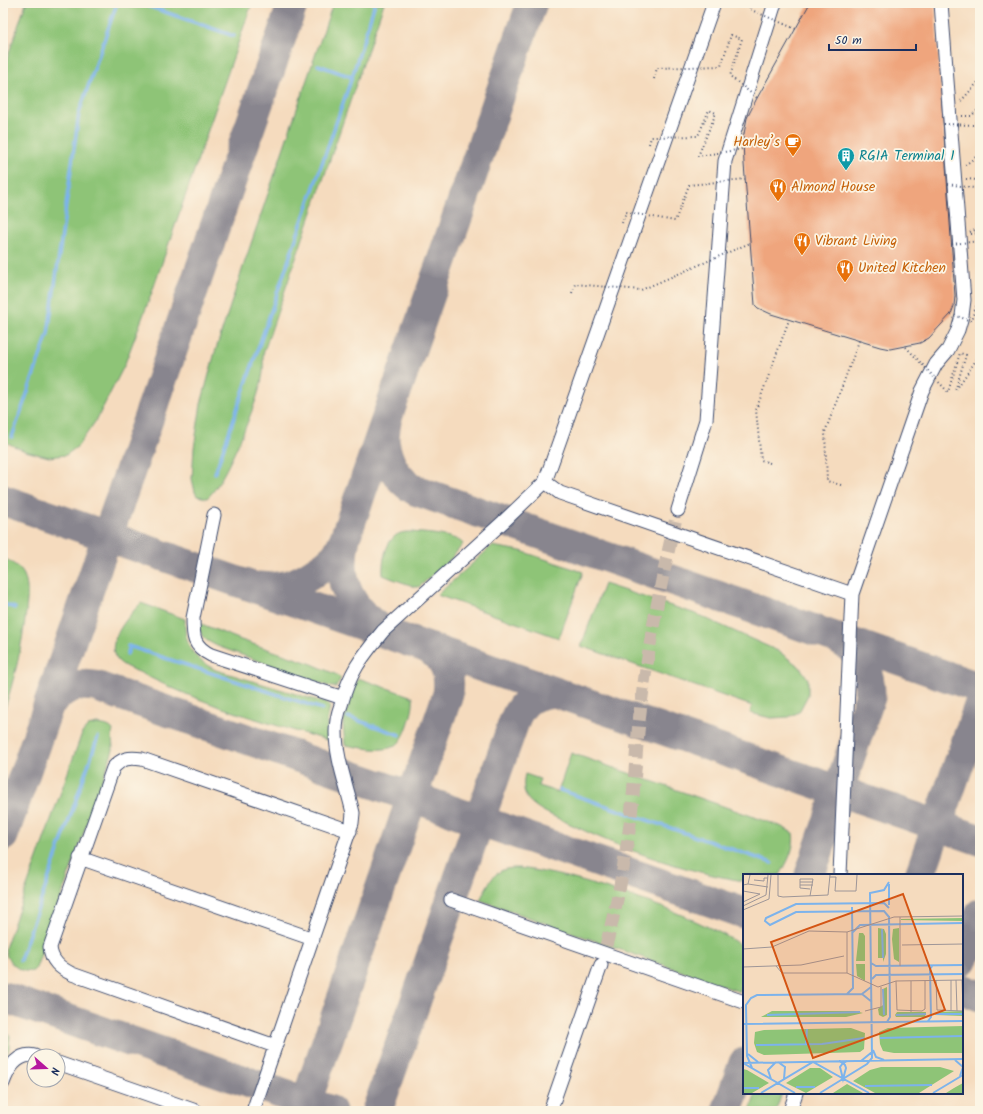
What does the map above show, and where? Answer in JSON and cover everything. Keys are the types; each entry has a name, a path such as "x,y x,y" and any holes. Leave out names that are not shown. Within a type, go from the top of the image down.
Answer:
{"lane":[{"path":"253,1111 350,831 353,813 337,747 336,731 342,698 351,675 369,647 383,631 504,522 545,482 714,3"},
{"path":"678,510 706,420 725,161 775,3"},
{"path":"840,874 852,594 922,391 936,364 948,350 958,330 964,300 946,3"},
{"path":"545,482 560,493 852,594"},
{"path":"214,514 193,618 193,635 196,644 202,650 211,655 342,698"},
{"path":"275,1046 72,974 60,968 52,957 50,947 80,858 113,768 121,760 128,758 142,759 350,831"},
{"path":"80,858 313,939"},
{"path":"451,900 743,1002"},
{"path":"550,1111 601,965"},
{"path":"3,1083 13,1063 26,1056"},
{"path":"66,1066 196,1111"},
{"path":"790,1111 796,1094"}],"path":[{"path":"751,3 749,9 796,29"},
{"path":"946,3 980,8"},
{"path":"654,79 657,68 721,66 731,35 742,39 730,76 757,98"},
{"path":"959,102 980,80"},
{"path":"960,116 971,116 980,108"},
{"path":"649,144 651,137 698,136 709,110 716,113 698,156 743,149"},
{"path":"944,124 973,125 980,118"},
{"path":"964,166 980,154"},
{"path":"965,179 978,180 980,178"},
{"path":"622,223 626,212 675,221 689,185 745,179"},
{"path":"948,184 980,189"},
{"path":"952,244 980,241"},
{"path":"572,292 575,284 641,290 750,243"},
{"path":"951,314 971,321 980,295"},
{"path":"980,315 977,324 980,320"},
{"path":"770,463 761,460 756,410 789,320"},
{"path":"841,485 827,481 825,432 860,341"},
{"path":"906,346 948,392 960,354 966,355 955,391 979,356"}],"green space":[{"path":"26,3 252,3 151,295 124,366 97,419 78,446 66,455 49,457 25,451 3,441 3,70"},
{"path":"333,3 384,3 263,354 262,378 254,404 231,461 214,491 207,498 197,496 192,479 194,448 201,404 215,352"},
{"path":"411,532 454,538 463,544 451,559 419,587 383,575 383,563 388,544 396,535"},
{"path":"492,546 521,551 583,572 559,638 437,595"},
{"path":"3,558 23,572 27,584 27,593 26,612 20,651 11,689 3,714"},
{"path":"604,584 696,614 778,651 800,667 808,679 808,695 799,712 789,717 771,718 750,713 752,706 581,646"},
{"path":"141,603 185,619 188,644 196,656 208,666 216,670 326,703 330,706 327,722 327,740 231,711 184,693 120,663 113,651 116,636 125,621"},
{"path":"199,623 241,640 312,664 341,678 336,687 331,687 217,646 204,638 200,632"},
{"path":"358,678 413,697 412,711 405,734 395,746 377,749 345,745 343,724"},
{"path":"97,724 108,726 113,730 113,750 36,968 33,971 23,970 14,966 10,962 5,948 82,733 88,726"},
{"path":"571,753 780,826 793,833 794,838 792,849 780,874 743,874 743,881 699,872 630,850 586,832 545,812 535,806 527,798 524,786 525,774 540,779 538,786 558,792"},
{"path":"511,868 519,868 567,877 626,895 674,912 726,936 739,944 743,949 743,976 740,992 480,900 493,877 501,871"},
{"path":"3,1030 10,1036 9,1048 3,1066"},
{"path":"756,1094 782,1094 776,1111 750,1111"}],"building":[{"name":"RGIA Terminal 1","path":"810,3 935,3 955,296 951,314 929,338 920,343 890,349 880,347 771,314 755,305 743,139 747,118"}],"waterway":[{"path":"12,437 48,334 79,113 117,3"},
{"path":"139,3 234,36"},
{"path":"215,473 352,77 375,3"},
{"path":"318,65 352,77"},
{"path":"3,604 15,608"},
{"path":"128,646 322,709"},
{"path":"127,654 130,647"},
{"path":"348,717 400,735"},
{"path":"20,960 98,737"},
{"path":"560,790 772,863"}],"taxiway":[{"path":"3,836 293,3"},
{"path":"345,538 532,3"},
{"path":"386,422 384,441 390,463 403,481 415,490 980,688"},
{"path":"3,500 980,840"},
{"path":"259,587 282,587 301,580 335,557 345,538 342,566 346,590 359,610 368,620 380,629"},
{"path":"810,874 870,697 869,680 863,664 853,650 839,640"},
{"path":"303,1111 448,694 449,686 445,666 438,656 426,647"},
{"path":"49,704 64,690 74,686 95,686 743,913"},
{"path":"377,1111 515,719 518,712 530,699 541,694 554,692"},
{"path":"920,874 980,703"},
{"path":"963,958 980,914"},
{"path":"963,989 980,996"},
{"path":"3,997 331,1111"},
{"path":"727,1111 743,1066"}],"tunnel":[{"path":"601,964 622,877 632,809 639,719 652,630 678,510"}],"place":[{"name":"Harley’s","path":"793,157"},
{"name":"RGIA Terminal 1","path":"846,171"},
{"name":"Almond House","path":"778,202"},
{"name":"Vibrant Living","path":"802,256"},
{"name":"United Kitchen","path":"845,283"}]}
